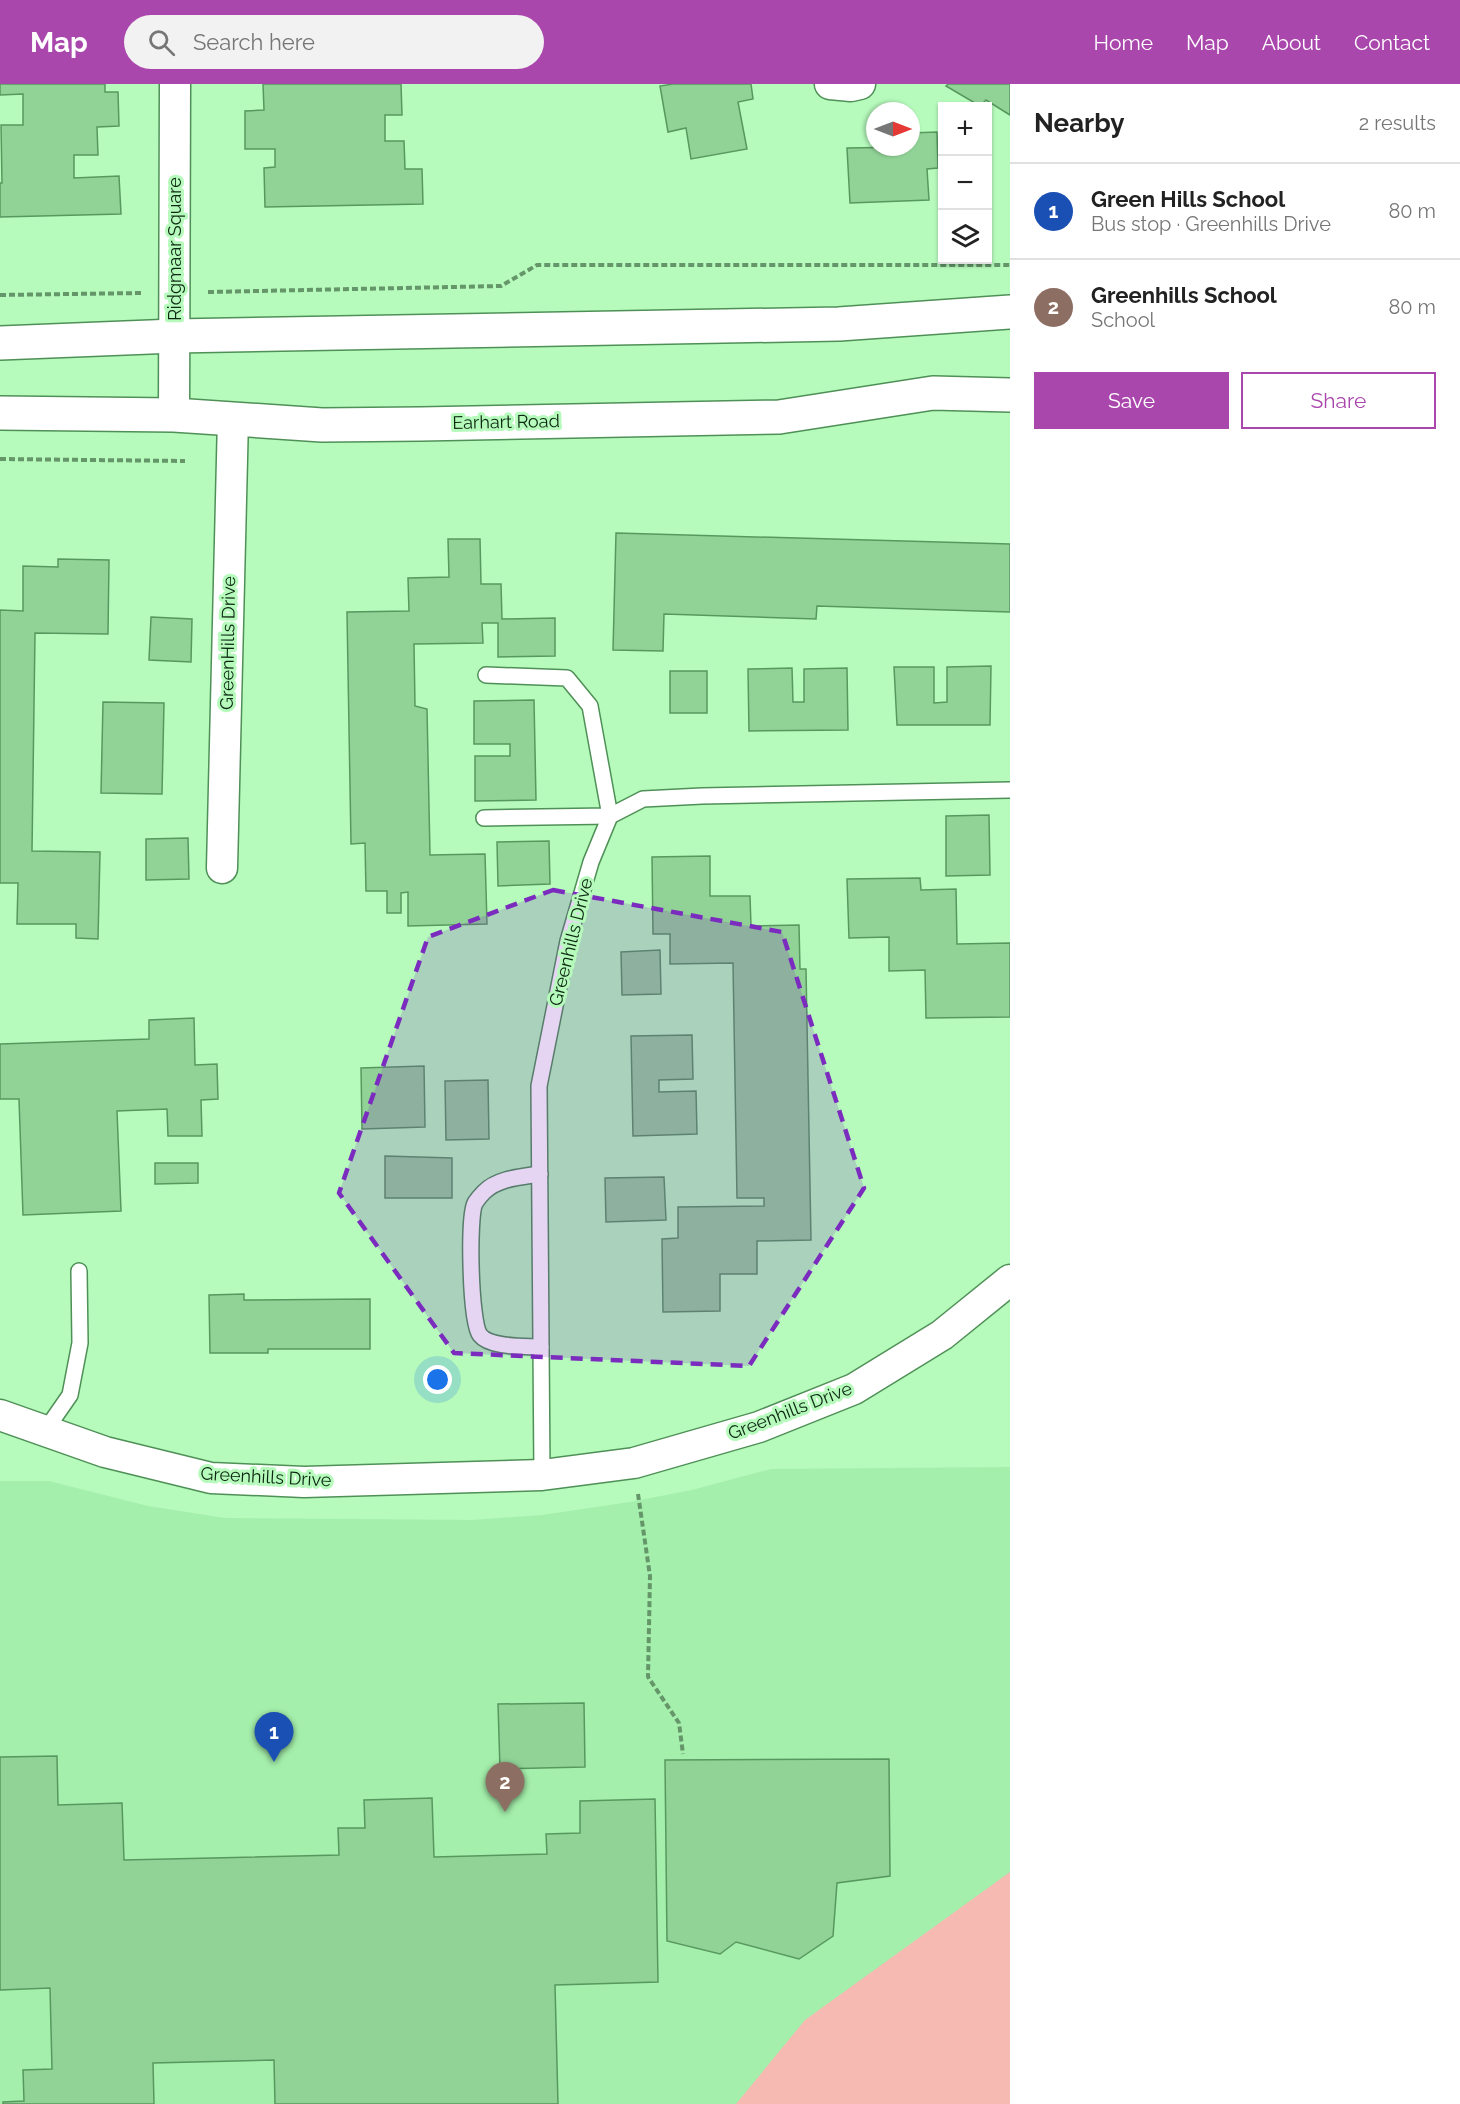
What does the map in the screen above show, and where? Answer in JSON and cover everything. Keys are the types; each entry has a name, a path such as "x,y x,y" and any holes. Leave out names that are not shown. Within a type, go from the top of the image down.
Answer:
{"street":[{"name":"Ridgmaar Square","path":"174,415 175,84"},
{"path":"830,84 851,86 860,84"},
{"path":"0,343 175,336 838,324 1010,312"},
{"name":"Earhart Road","path":"0,412 174,415 322,425 778,417 933,393 1010,394"},
{"name":"GreenHills Drive","path":"222,868 233,418"},
{"name":"Greenhills Drive","path":"0,1415 105,1452 211,1478 304,1482 542,1476 634,1463 759,1427 854,1389 942,1335 1010,1281"}],"lane":[{"path":"486,675 567,678 590,706 610,816"},
{"path":"484,818 610,816 643,800 702,796 1010,790"},
{"name":"Greenhills Drive","path":"542,1476 539,1086 568,941 591,862 610,816"},
{"path":"540,1174 502,1180 485,1191 474,1204 471,1270 474,1320 480,1334 490,1343 541,1347"},
{"path":"45,1431 70,1395 80,1343 79,1271"}],"path":[{"path":"0,295 501,286 537,265 1010,265"},
{"path":"0,459 185,461"},
{"path":"634,1463 650,1576 648,1677 679,1723 683,1754"}],"highlighted area":[{"path":"553,890 782,932 864,1188 749,1366 454,1353 339,1193 428,937"}],"shaded area":[{"path":"1010,1467 1010,2104 0,2104 0,1481 49,1481 148,1506 225,1518 472,1520 542,1515 630,1502 692,1490 771,1469"},
{"path":"1010,1872 1010,2104 736,2104 805,2020"}],"building":[{"path":"0,84 105,84 105,92 118,92 119,126 97,127 98,155 74,155 74,178 119,176 121,214 0,217 1,125 23,125 23,94 0,95"},
{"path":"263,84 401,84 402,115 385,115 385,141 404,141 405,169 422,169 423,204 265,207 264,168 275,167 275,149 245,149 245,111 264,110"},
{"path":"751,84 753,99 738,102 747,149 691,159 686,128 668,132 660,86"},
{"path":"948,84 1010,84 1010,115 992,102 986,100 973,102 946,86"},
{"path":"937,132 938,168 927,169 929,200 850,203 847,148 866,148 866,156 920,156 920,133"},
{"path":"616,533 1010,544 1010,612 817,606 816,619 664,614 663,651 613,650"},
{"path":"448,539 480,539 481,584 501,584 502,619 555,618 555,656 498,657 498,623 482,623 483,643 414,644 415,706 427,709 430,855 485,854 487,924 408,926 408,892 401,893 401,913 387,913 387,891 366,891 365,843 351,844 347,612 409,611 408,578 449,577"},
{"path":"58,559 109,560 108,634 35,633 32,851 100,852 98,939 76,938 76,924 17,924 18,883 0,883 0,610 23,611 23,566 58,567"},
{"path":"151,617 192,619 191,662 149,660"},
{"path":"991,666 990,725 897,725 894,667 934,667 934,703 947,702 947,667"},
{"path":"792,668 793,702 804,702 804,669 847,668 848,730 749,731 748,669"},
{"path":"670,671 707,671 707,713 670,713"},
{"path":"534,700 536,800 475,801 475,756 510,756 510,744 474,744 474,701"},
{"path":"103,702 164,703 162,794 101,793"},
{"path":"989,815 990,875 946,876 946,816"},
{"path":"188,838 189,879 146,880 146,839"},
{"path":"549,841 550,884 498,886 497,842"},
{"path":"710,856 710,896 750,896 751,926 799,925 800,969 806,969 811,1240 757,1241 757,1274 720,1274 720,1311 663,1312 662,1239 678,1238 678,1207 764,1206 764,1198 737,1198 733,963 670,964 670,934 653,934 652,857"},
{"path":"920,878 921,890 956,889 957,944 1010,943 1010,1017 926,1018 925,970 889,971 889,937 849,938 847,879"},
{"path":"660,950 661,994 622,995 621,952"},
{"path":"194,1018 195,1065 217,1064 218,1099 201,1100 202,1136 168,1136 167,1109 117,1111 121,1211 23,1215 19,1099 0,1099 0,1044 149,1039 149,1020"},
{"path":"692,1035 693,1079 659,1080 659,1092 696,1091 697,1134 633,1136 631,1036"},
{"path":"424,1066 425,1127 362,1129 361,1068"},
{"path":"488,1080 489,1139 446,1140 445,1081"},
{"path":"385,1156 452,1158 452,1198 385,1198"},
{"path":"155,1163 198,1163 198,1183 155,1184"},
{"path":"664,1177 666,1220 606,1222 605,1178"},
{"path":"244,1294 244,1300 370,1299 370,1349 268,1349 268,1353 210,1353 209,1295"},
{"path":"584,1703 585,1767 500,1769 498,1704"},
{"path":"57,1756 58,1805 122,1803 124,1860 339,1855 338,1828 365,1828 364,1800 432,1798 434,1857 547,1854 546,1834 580,1833 580,1801 655,1799 658,1982 555,1985 558,2104 275,2104 274,2060 153,2063 154,2104 3,2104 3,2102 24,2101 23,2070 52,2069 50,1988 0,1990 0,1757"},
{"path":"889,1759 890,1876 837,1883 833,1936 799,1959 736,1942 720,1954 667,1941 665,1760"}],"place":[{"name":"Green Hills School","path":"274,1762"},
{"name":"Greenhills School","path":"505,1812"}]}
